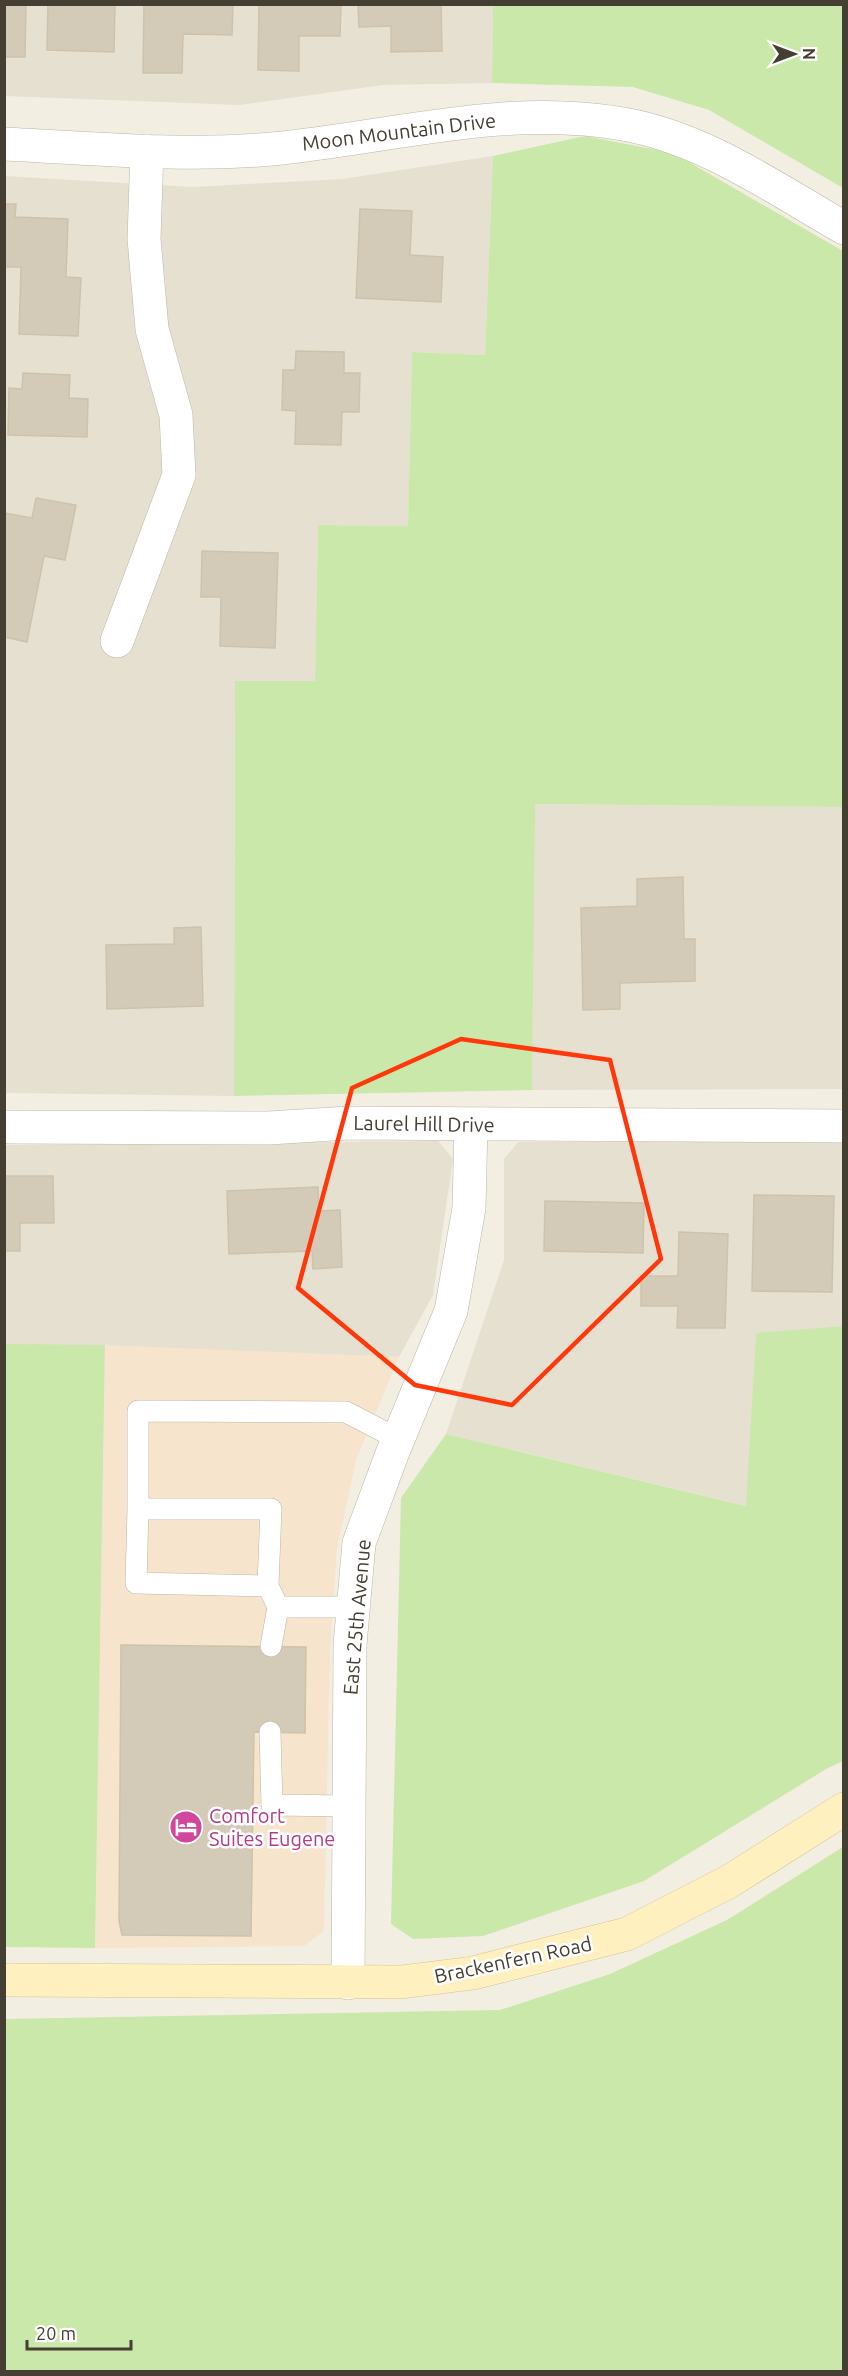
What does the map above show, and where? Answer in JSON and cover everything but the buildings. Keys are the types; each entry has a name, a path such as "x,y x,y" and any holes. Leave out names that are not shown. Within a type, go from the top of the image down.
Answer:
{"street":[{"name":"Moon Mountain Drive","path":"4,144 147,151 271,149 470,120 557,118 624,124 703,147 843,228"},
{"path":"117,641 179,475 176,415 152,329 144,239 147,151"},
{"name":"Laurel Hill Drive","path":"4,1127 269,1128 348,1123 843,1126"},
{"name":"East 25th Avenue","path":"348,1983 350,1646 359,1543 398,1439 452,1311 469,1208 471,1125"},
{"name":"Brackenfern Road","path":"4,1980 348,1983 401,1982 473,1973 627,1934 730,1881 843,1809"}],"lane":[{"path":"268,1586 136,1583 138,1411 346,1412 398,1439"},
{"path":"138,1509 271,1509 268,1586 278,1608 271,1646"},
{"path":"278,1608 354,1608"},
{"path":"270,1732 272,1805 349,1806"}],"highlighted area":[{"path":"461,1039 610,1060 661,1259 512,1405 415,1385 298,1288 352,1088"}],"shaded area":[{"path":"4,5 493,5 492,83 383,85 239,105 5,96"},
{"path":"493,156 485,355 412,352 408,526 318,525 315,681 235,681 234,1096 5,1093 4,176 192,187 342,179"},
{"path":"534,804 843,807 843,1089 532,1090"},
{"path":"438,1141 453,1159 433,1295 399,1357 5,1344 5,1145"},
{"path":"518,1142 843,1142 843,1326 756,1334 747,1506 446,1434 504,1260 504,1159"},
{"path":"105,1345 399,1357 356,1460 337,1548 330,1647 324,1931 304,1946 95,1948"}],"green space":[{"path":"493,5 843,5 843,188 709,110 633,87 492,83"},
{"path":"585,136 673,153 843,251 843,807 535,804 532,1090 234,1096 235,681 315,681 318,525 408,526 412,352 485,355 493,156"},
{"path":"843,1326 843,1761 826,1769 644,1881 483,1936 413,1939 391,1924 401,1498 446,1434 746,1506 756,1333"},
{"path":"5,1344 105,1345 95,1948 5,1947"},
{"path":"843,1847 843,2371 5,2371 5,2019 500,2010 610,1974 727,1920"}],"place":[{"name":"Comfort Suites Eugene","path":"186,1827"}]}
